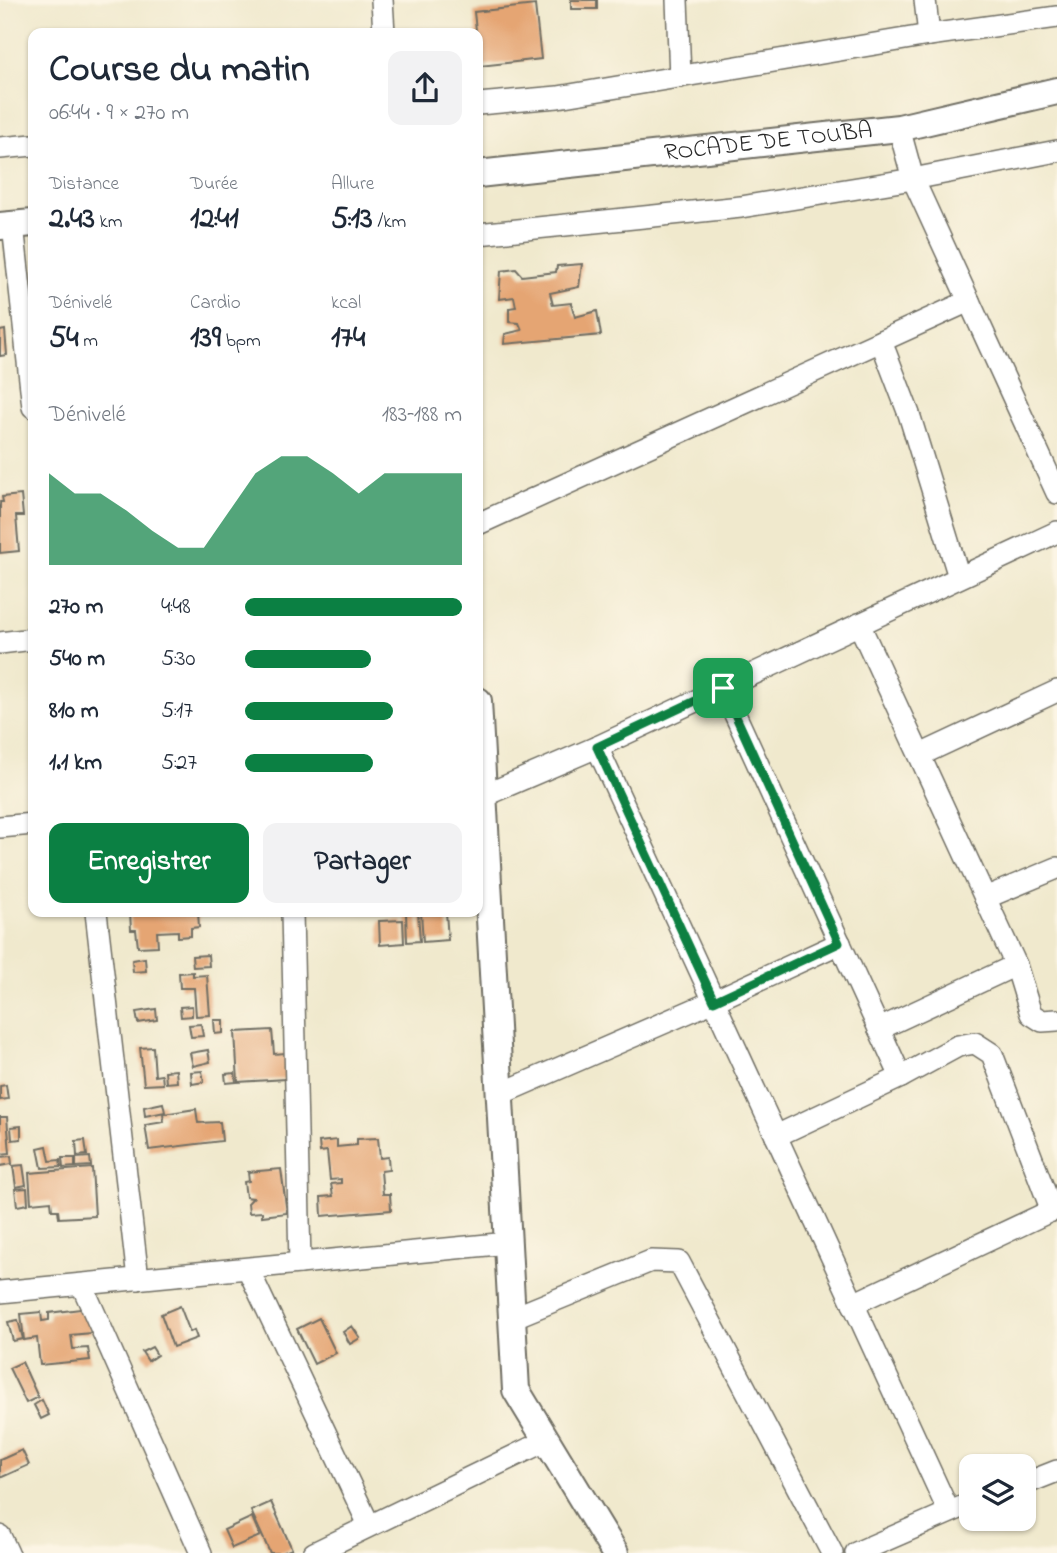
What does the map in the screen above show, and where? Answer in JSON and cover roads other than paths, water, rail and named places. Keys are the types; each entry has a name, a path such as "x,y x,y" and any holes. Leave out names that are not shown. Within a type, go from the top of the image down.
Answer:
{"main road":[{"name":"ROCADE DE TOUBA","path":"483,173 899,128 1057,91"},
{"path":"483,841 516,1390 615,1553"}],"street":[{"path":"382,0 384,28"},
{"path":"677,0 680,76"},
{"path":"925,0 929,35"},
{"path":"483,104 558,97 929,35 1057,17"},
{"path":"899,128 912,179 1057,493"},
{"path":"0,148 28,145"},
{"path":"483,233 741,207 912,179 1057,151"},
{"path":"16,225 28,353"},
{"path":"483,522 969,301"},
{"path":"881,341 909,414 960,577"},
{"path":"483,795 597,747 1057,532"},
{"path":"859,624 1016,965 1031,1014 1042,1021 1057,1020"},
{"path":"0,643 28,640"},
{"path":"723,688 901,1077"},
{"path":"920,755 1057,691"},
{"path":"597,747 948,1512"},
{"path":"0,827 28,824"},
{"path":"985,898 1057,868"},
{"path":"97,917 138,1279"},
{"path":"292,917 300,1264"},
{"path":"500,1094 714,1001 839,943"},
{"path":"879,1029 1016,965"},
{"path":"776,1136 901,1077 958,1045 975,1043 992,1054 1055,1210 853,1304"},
{"path":"0,1292 508,1243"},
{"path":"512,1318 651,1261 679,1262 832,1553"},
{"path":"247,1269 369,1525"},
{"path":"82,1284 201,1553"},
{"path":"314,1553 547,1440"},
{"path":"1036,1479 1057,1471"},
{"path":"856,1553 959,1508"},
{"path":"0,1536 8,1553"}]}
